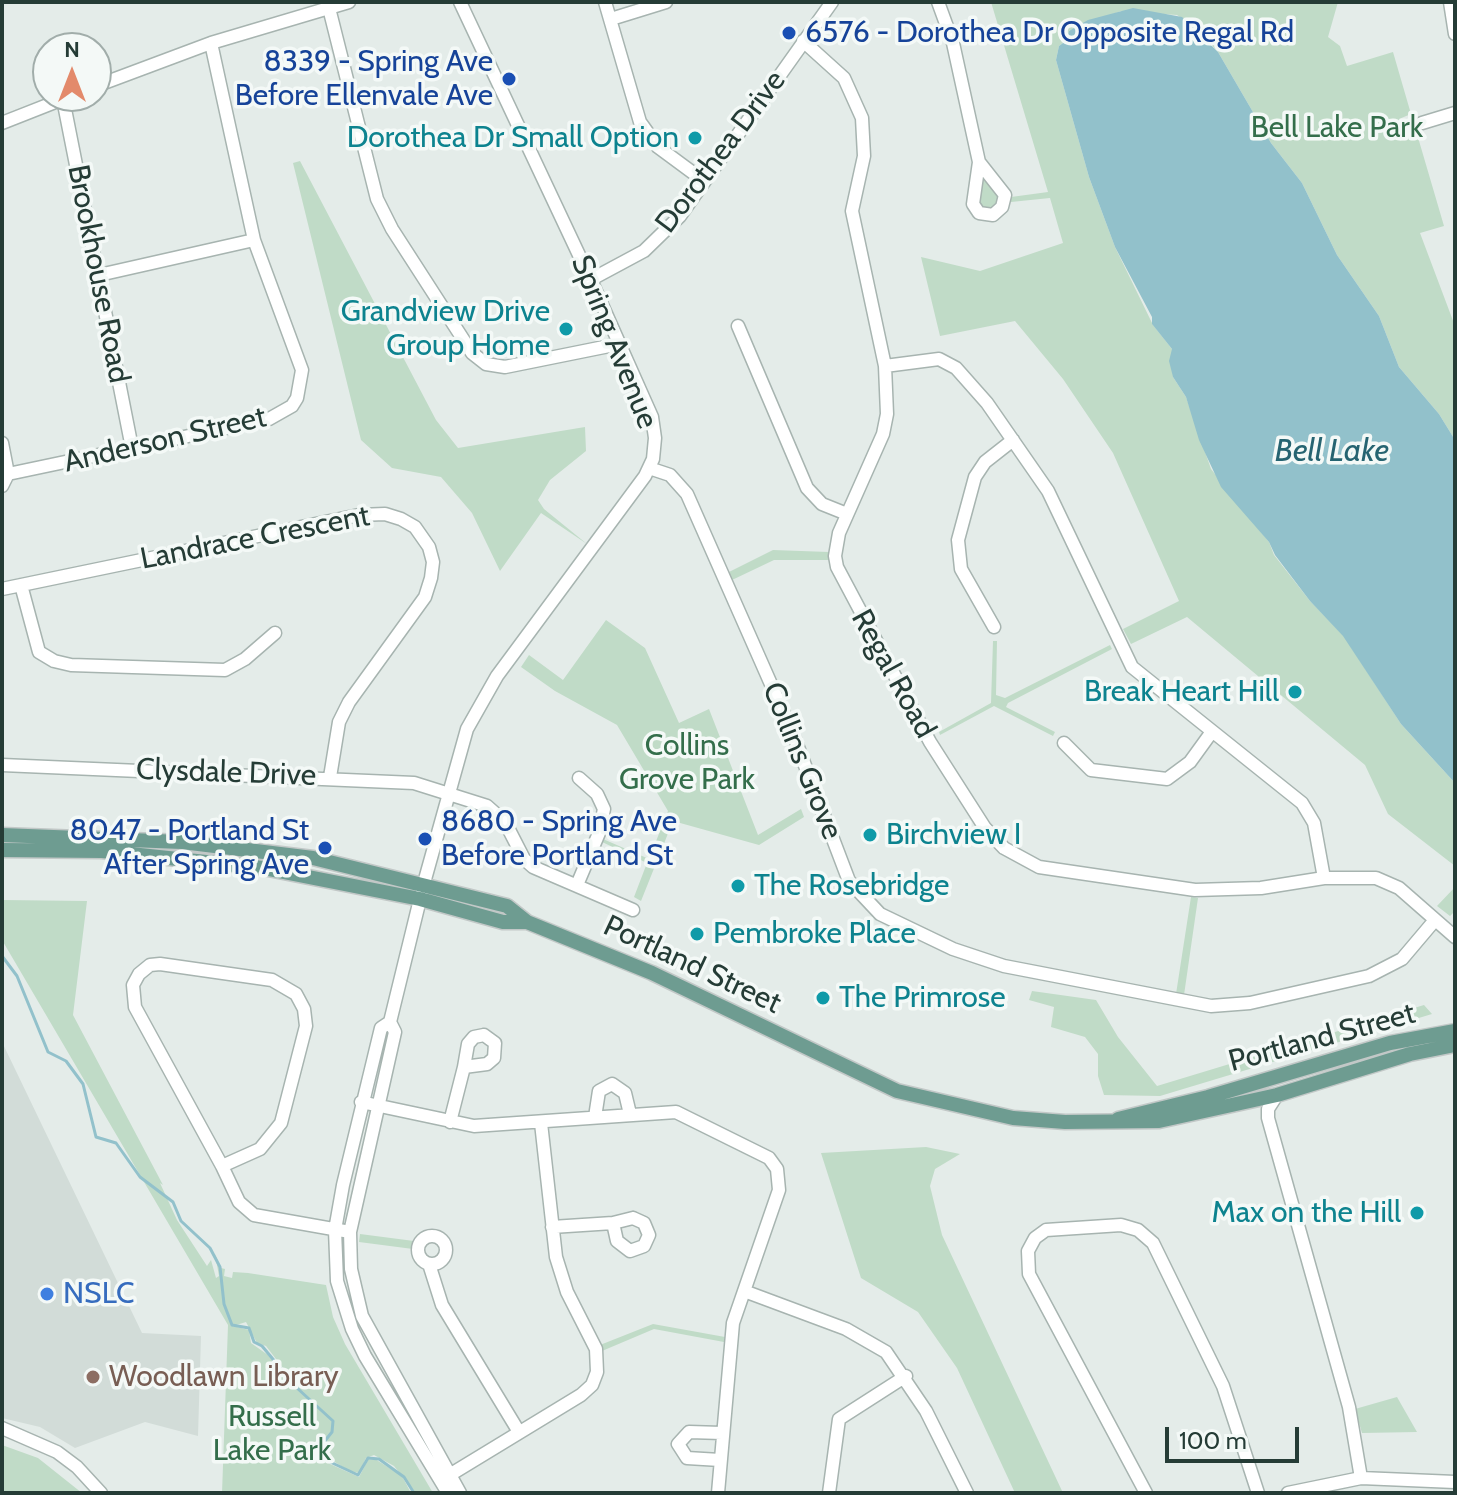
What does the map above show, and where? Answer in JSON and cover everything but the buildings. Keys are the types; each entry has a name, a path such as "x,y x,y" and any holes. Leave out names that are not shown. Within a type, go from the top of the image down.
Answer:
{"main road":[{"name":"Portland Street","path":"2,835 89,836 222,846 313,858 507,906 527,922 640,968 897,1091 1013,1118 1159,1121 1277,1095 1410,1054 1455,1045"},
{"name":"Portland Street","path":"2,850 102,851 180,857 338,881 503,922 527,922"},
{"name":"Portland Street","path":"1110,1121 1208,1097 1390,1043 1455,1031"}],"street":[{"path":"112,80 211,43 349,2"},
{"name":"Spring Avenue","path":"390,1022 424,883 467,729 484,695 649,468 655,451 652,417 460,2"},
{"path":"605,2 640,122 668,157 704,181"},
{"path":"611,19 666,2"},
{"name":"Dorothea Drive","path":"590,280 651,245 680,216 832,2"},
{"path":"938,2 953,43 979,162"},
{"path":"1450,2 1455,34"},
{"path":"329,8 377,199 392,229 472,353 486,364 505,367 619,344"},
{"name":"Regal Road","path":"803,41 844,78 862,118 864,156 852,211 885,366 887,414 883,434 847,514 835,551 840,574 930,742 985,828 1004,848 1030,863 1057,871 1195,890 1261,888 1324,878 1382,879 1399,888 1455,937"},
{"name":"Anderson Street","path":"5,480 132,448 269,419 292,406 297,398 302,381 299,358 254,240 211,43"},
{"path":"2,123 32,111"},
{"name":"Brookhouse Road","path":"70,112 132,448"},
{"path":"1422,123 1455,113"},
{"path":"99,275 254,240"},
{"path":"738,326 807,488 822,504 847,514"},
{"path":"885,366 930,359 947,362 987,403 1048,491 1132,667 1305,808 1316,831 1324,878"},
{"path":"994,627 961,569 958,540 975,477 985,462 1013,440"},
{"path":"2,443 5,480"},
{"name":"Collins Grove","path":"649,468 670,475 687,494 793,734 849,881 880,914 953,949 1004,966 1211,1006 1250,1003 1369,976 1402,959 1435,920"},
{"name":"Landrace Crescent","path":"2,589 359,515 385,514 415,527 429,547 433,562 425,597 349,702 334,738 330,777"},
{"path":"21,585 39,652 62,663 225,670 245,659 275,633"},
{"path":"1064,743 1091,770 1167,779 1190,762 1211,733"},
{"name":"Clysdale Drive","path":"2,765 414,783 449,792 498,812 524,859 544,873 633,910"},
{"path":"577,885 599,833 604,809 597,794 579,778"},
{"path":"222,1166 260,1149 278,1129 306,1026 304,1009 289,988 272,980 150,965 139,974 133,985 135,1007 239,1202 254,1215 350,1232"},
{"path":"448,1493 445,1478 362,1316 351,1269 350,1232 376,1105 395,1032 390,1022 381,1028 361,1102 335,1230 337,1281 352,1329 445,1478 460,1493"},
{"path":"450,1122 464,1067"},
{"path":"595,1117 599,1091 612,1084 625,1093 630,1114"},
{"path":"1277,1095 1268,1109 1268,1118 1349,1407 1361,1478"},
{"path":"361,1102 450,1122 493,1127 664,1111 689,1116 763,1153 773,1163 780,1183 777,1201 729,1341 718,1493"},
{"path":"445,1478 586,1391 598,1366 596,1349 558,1268 541,1123"},
{"path":"552,1227 613,1223"},
{"path":"1146,1493 1029,1274 1028,1251 1035,1238 1046,1230 1121,1225 1138,1230 1153,1243 1223,1386 1258,1493"},
{"path":"429,1264 442,1305 519,1432"},
{"path":"744,1291 865,1338 886,1352 906,1376 967,1493"},
{"path":"829,1493 839,1419 906,1376"},
{"path":"2,1428 57,1452 77,1467 101,1493"},
{"path":"720,1460 687,1458 678,1444 689,1432 722,1433"},
{"path":"1288,1493 1361,1478 1455,1482"}],"shaded area":[{"path":"2,1042 142,1333 201,1336 198,1436 145,1422 75,1448 40,1427 2,1418"}],"green space":[{"name":"Bell Lake Park","path":"991,2 1338,2 1328,37 1340,46 1347,66 1393,52 1411,114 1399,119 1405,137 1417,134 1444,226 1420,233 1455,326 1455,440 1439,414 1399,367 1379,316 1337,255 1302,183 1271,143 1218,52 1197,29 1177,15 1121,11 1069,31 1067,40 1059,46 1056,60 1089,177 1115,247 1153,325 1172,349 1173,377 1186,397 1211,469 1269,542 1274,555 1310,601 1344,636 1401,724 1455,783 1455,866 1388,814 1365,765 1187,617 1131,644 1123,629 1179,601 1113,453 1063,379 1015,321 940,336 921,257 980,271 1063,243 1050,198 1011,202 1011,197 1048,192"},
{"path":"300,161 436,420 458,448 585,427 586,451 550,480 538,500 544,509 587,544 541,513 500,571 472,513 441,477 392,468 361,440 293,163"},
{"path":"983,172 999,198 993,211 981,207 979,202"},
{"path":"773,550 829,552 828,560 774,560 732,580 729,572"},
{"name":"Collins Grove Park","path":"606,620 645,648 679,723 709,709 758,835 801,809 804,817 759,845 673,821 641,901 634,897 647,863 602,842 603,839 649,859 668,811 617,725 555,691 521,667 529,655 563,680"},
{"path":"993,641 997,641 996,695 1005,698 1110,645 1112,649 1008,703 1006,707 1055,732 1053,736 994,706 940,735 939,732 991,703"},
{"path":"1455,887 1455,911 1450,916 1437,906"},
{"path":"1191,897 1198,898 1184,995 1176,994"},
{"name":"Russell Lake Park","path":"2,900 87,901 73,1015 163,1185 160,1183 177,1220 207,1266 211,1260 216,1278 219,1276 215,1254 221,1268 225,1269 224,1276 232,1278 233,1272 248,1273 326,1285 333,1317 345,1344 433,1493 415,1492 394,1466 374,1455 366,1458 359,1473 350,1471 326,1457 322,1446 326,1439 318,1448 330,1464 359,1477 368,1460 375,1459 402,1476 411,1493 222,1493 228,1325 2,940","holes":["246,1322 257,1343 266,1346 302,1393 275,1360 251,1343 249,1330 233,1326"]},
{"path":"1032,991 1096,1000 1118,1037 1157,1086 1424,1005 1432,1014 1160,1096 1104,1095 1098,1076 1098,1054 1085,1037 1051,1027 1054,1007 1029,1000"},
{"path":"926,1147 960,1154 935,1169 930,1186 942,1235 1063,1493 1015,1493 957,1368 918,1312 861,1278 821,1153"},
{"path":"360,1234 414,1241 413,1249 359,1242"},
{"path":"653,1324 725,1337 724,1342 654,1329 602,1351 600,1345"},
{"path":"1397,1397 1417,1432 1362,1433 1355,1409"},
{"path":"2,1445 38,1458 82,1493 2,1493"}],"water":[{"name":"Bell Lake","path":"1133,8 1182,17 1218,52 1271,143 1302,183 1337,255 1379,316 1399,367 1439,414 1455,440 1455,783 1401,724 1343,636 1310,601 1275,555 1269,542 1221,487 1199,440 1186,397 1173,377 1169,361 1172,349 1152,324 1152,317 1115,247 1089,177 1056,60 1059,46 1067,40 1069,31 1088,20"}],"waterway":[{"path":"2,956 17,976 48,1052 66,1061 83,1084 96,1137 116,1143 140,1177 173,1202 181,1221 210,1248 220,1267 224,1304 232,1325 249,1328 254,1342 262,1346 297,1388 333,1421 332,1432 320,1447 328,1461 358,1475 368,1458 379,1459 404,1477 414,1493"}],"place":[{"name":"6576 - Dorothea Dr Opposite Regal Rd","path":"789,33"},
{"name":"8339 - Spring Ave Before Ellenvale Ave","path":"509,79"},
{"name":"Dorothea Dr Small Option","path":"695,138"},
{"name":"Grandview Drive Group Home","path":"566,329"},
{"name":"Break Heart Hill","path":"1295,692"},
{"name":"Birchview I","path":"870,835"},
{"name":"8680 - Spring Ave Before Portland St","path":"425,839"},
{"name":"8047 - Portland St After Spring Ave","path":"325,848"},
{"name":"The Rosebridge","path":"738,886"},
{"name":"Pembroke Place","path":"697,934"},
{"name":"The Primrose","path":"823,998"},
{"name":"Max on the Hill","path":"1417,1213"},
{"name":"NSLC","path":"47,1294"},
{"name":"Woodlawn Library","path":"93,1377"}]}
